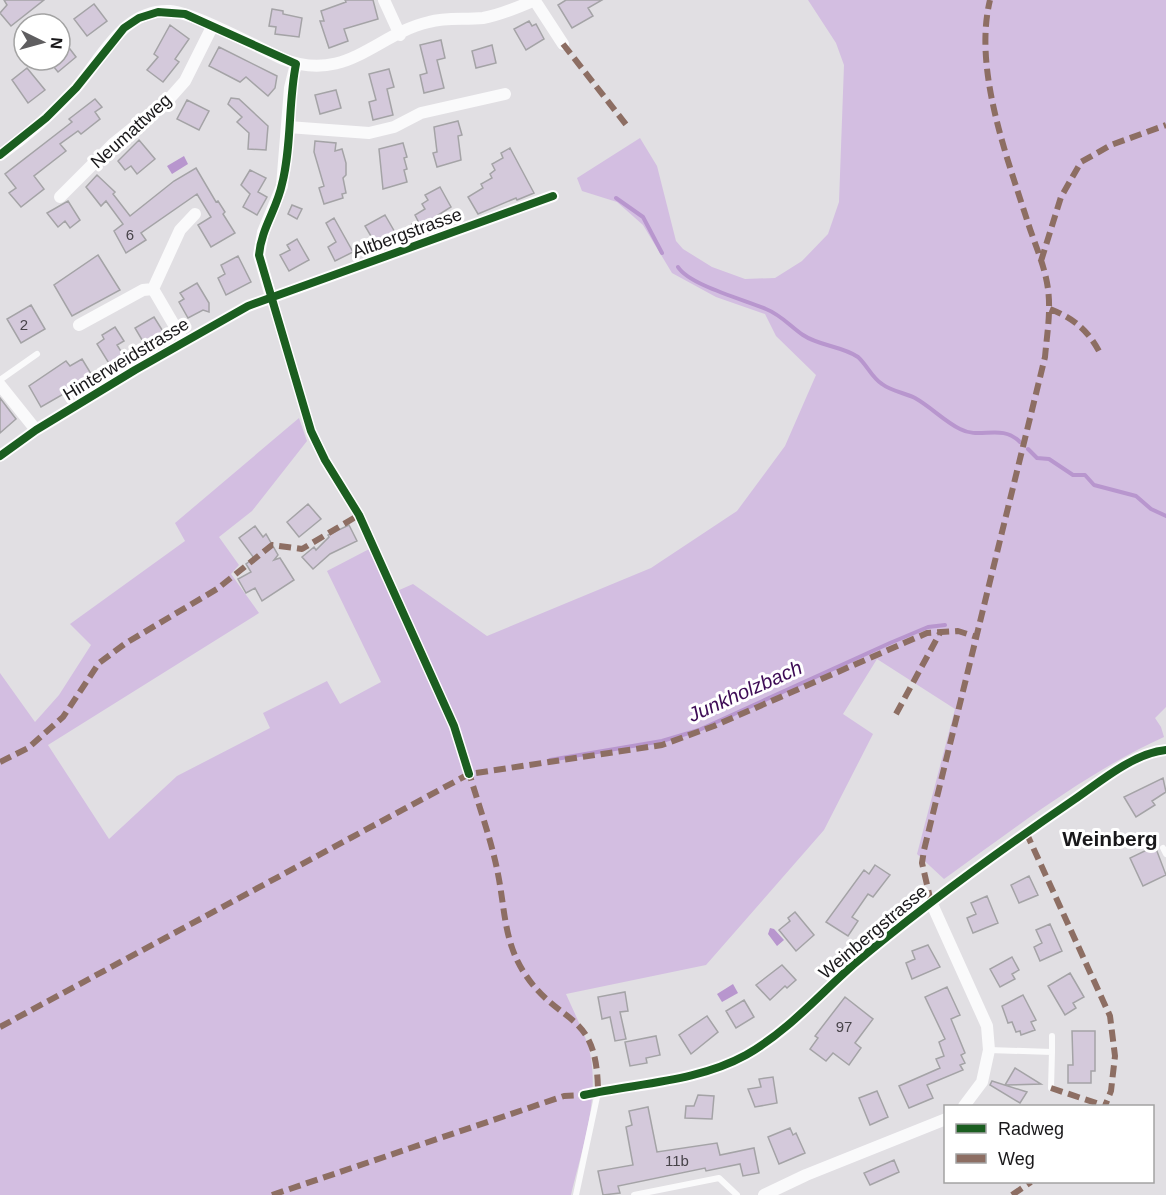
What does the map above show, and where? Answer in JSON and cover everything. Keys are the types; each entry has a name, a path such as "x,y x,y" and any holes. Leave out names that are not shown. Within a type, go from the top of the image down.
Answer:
{"street":[{"path":"384,0 400,35"},
{"path":"0,155 46,117 76,88 124,28 139,18 158,12 170,11 185,14 296,64 327,64 347,60 431,21 486,17 535,0 563,44"},
{"name":"Neumattweg","path":"60,197 113,144 169,99 185,81 212,27"},
{"path":"271,297 259,255 263,232 282,186 290,88 296,64"},
{"path":"288,127 369,133 394,127 421,113 505,94"},
{"name":"Altbergstrasse","path":"271,297 553,196"},
{"path":"153,289 180,230 195,214"},
{"path":"79,325 143,290 153,289"},
{"path":"153,289 184,342"},
{"name":"Hinterweidstrasse","path":"0,456 36,430 184,342 248,306 271,297"},
{"path":"0,385 36,430"},
{"name":"Weinbergstrasse","path":"584,1095 684,1077 723,1067 747,1054 780,1033 852,966 988,859 1100,782 1154,751 1166,750"},
{"path":"931,902 987,1026 988,1050 982,1082 965,1105"},
{"path":"764,1195 806,1175 944,1119"}],"lane":[{"path":"0,380 37,354"},
{"path":"1051,1088 1052,1036"},
{"path":"988,1050 1052,1052"},
{"path":"576,1195 598,1091"},
{"path":"634,1195 719,1178 737,1195"}],"shaded area":[{"path":"808,0 1166,0 1166,707 1155,718 1164,737 1106,767 1078,785 944,879 917,854 955,709 877,659 843,714 873,734 824,830 706,965 566,994 588,1045 593,1082 589,1121 571,1195 0,1195 0,673 35,722 59,695 91,645 70,624 185,541 175,523 299,418 307,441 252,511 219,537 239,565 231,574 259,613 48,745 109,839 177,776 270,728 263,713 327,681 340,704 381,682 327,571 375,546 397,591 413,584 487,636 651,568 737,511 785,446 816,375 776,336 765,314 716,297 672,273 643,225 617,202 582,191 577,178 640,138 657,166 676,241 683,249 712,267 745,279 775,278 802,261 828,234 839,202 844,65 836,43"},
{"path":"184,156 188,164 172,174 167,166"},
{"path":"770,928 774,929 784,940 777,946 768,934"},
{"path":"733,984 738,993 722,1002 717,994"}],"building":[{"path":"4,0 44,0 29,12 12,12 11,26 0,13 7,5"},
{"path":"345,0 373,0 378,19 344,29 348,41 329,48 320,21 324,21 321,11 346,2"},
{"path":"566,0 602,0 588,8 593,16 572,28 558,5"},
{"path":"94,4 107,21 87,36 74,19"},
{"path":"272,9 302,18 299,37 275,34 276,27 269,26"},
{"path":"529,21 532,26 536,24 544,39 526,50 514,29"},
{"path":"170,25 189,39 175,59 179,62 163,82 147,70 158,57 154,54"},
{"path":"441,40 445,58 437,60 444,88 424,93 420,75 427,73 420,45"},
{"path":"492,45 496,63 476,68 472,51"},
{"path":"219,47 277,76 275,88 268,96 246,77 240,82 209,66"},
{"path":"389,69 394,87 387,89 393,115 373,120 369,102 376,100 369,74"},
{"path":"22,72 30,72 45,90 28,103 12,80"},
{"path":"336,90 341,108 320,114 315,95"},
{"path":"231,98 239,99 268,126 266,150 248,149 249,133 237,122 242,117 228,104"},
{"path":"95,99 102,107 95,112 100,119 81,134 78,131 60,144 66,151 34,176 44,189 21,207 9,193 16,188 5,174 72,122 69,119"},
{"path":"187,100 209,111 199,130 177,119"},
{"path":"458,121 462,135 458,136 461,160 437,167 433,153 437,152 434,127"},
{"path":"139,140 155,159 137,174 131,166 125,170 118,161"},
{"path":"315,141 336,143 335,151 342,149 346,163 346,175 343,178 346,193 342,194 343,198 324,204 319,188 324,186 314,152"},
{"path":"403,143 407,157 404,158 407,169 404,170 407,182 383,189 379,149"},
{"path":"510,148 534,193 478,214 468,197 483,188 481,184 492,178 490,174 495,170 492,164 503,158 501,153"},
{"path":"196,168 216,202 218,201 225,212 223,214 235,233 211,247 198,225 211,217 197,194 141,233 146,240 126,253 114,231 123,224 106,201 101,206 86,187 97,175 115,192 113,194 130,216 174,181"},
{"path":"250,170 266,178 258,192 267,197 257,215 243,207 250,194 241,185"},
{"path":"440,187 451,207 435,217 442,227 419,236 412,224 418,221 415,215 425,209 422,204 428,200 425,195"},
{"path":"68,201 80,220 70,228 65,221 58,227 47,213"},
{"path":"292,205 302,209 297,219 288,214"},
{"path":"385,215 400,241 388,247 383,238 375,243 365,226"},
{"path":"334,218 353,252 335,261 328,247 336,242 326,223"},
{"path":"297,239 309,260 289,271 280,255 290,250 287,245"},
{"path":"98,255 120,290 72,316 54,285"},
{"path":"238,256 251,282 226,295 218,278 225,274 221,265"},
{"path":"197,283 209,303 209,312 203,310 188,318 179,302 184,299 180,293"},
{"path":"31,305 45,329 21,343 7,319"},
{"path":"154,317 164,333 145,345 135,328"},
{"path":"115,327 124,341 117,345 124,356 110,365 97,344 104,339 102,335"},
{"path":"82,359 93,377 41,407 29,386 66,361 70,366"},
{"path":"0,398 16,419 0,433"},
{"path":"308,504 321,519 299,537 287,522"},
{"path":"349,525 357,541 330,554 313,569 302,557 314,547 316,550 329,537 328,535"},
{"path":"255,526 263,537 266,534 278,555 274,560 280,558 294,580 262,601 255,588 246,593 238,579 251,572 246,564 254,558 239,538"},
{"path":"1163,778 1166,792 1152,801 1155,805 1136,817 1124,797"},
{"path":"1155,846 1166,875 1143,886 1130,858"},
{"path":"875,865 890,875 873,897 868,894 852,917 858,921 848,936 826,922 864,870 869,874"},
{"path":"1029,876 1038,895 1019,903 1011,885"},
{"path":"987,896 998,923 973,933 967,918 976,914 971,903"},
{"path":"795,912 814,935 796,951 779,930 790,921 788,918"},
{"path":"1050,924 1062,951 1040,961 1034,947 1042,943 1036,930"},
{"path":"928,945 940,967 912,979 906,963 915,959 912,951"},
{"path":"1012,957 1019,970 1012,974 1015,979 1000,987 990,969"},
{"path":"782,965 796,980 787,988 785,986 770,1000 756,985"},
{"path":"1070,973 1084,997 1073,1003 1076,1008 1065,1015 1048,986"},
{"path":"947,987 960,1015 951,1019 965,1053 961,1055 965,1063 960,1065 963,1070 927,1085 933,1098 909,1108 899,1086 940,1068 936,1059 944,1056 939,1042 945,1039 925,997"},
{"path":"625,992 628,1011 620,1012 626,1039 615,1041 610,1017 602,1019 598,997"},
{"path":"1023,995 1036,1020 1031,1022 1035,1030 1021,1035 1020,1031 1016,1032 1012,1022 1008,1023 1002,1006"},
{"path":"845,997 873,1019 855,1043 861,1048 849,1065 833,1053 826,1061 810,1049 818,1038 815,1036"},
{"path":"744,1000 754,1017 736,1028 726,1011"},
{"path":"707,1016 718,1032 691,1054 679,1035"},
{"path":"1072,1031 1095,1031 1095,1071 1091,1071 1091,1083 1068,1083 1068,1065 1073,1065"},
{"path":"656,1036 660,1055 646,1058 647,1063 630,1066 625,1042"},
{"path":"1015,1068 1041,1084 1005,1085"},
{"path":"773,1077 777,1103 755,1107 748,1089 761,1087 759,1079"},
{"path":"992,1081 1027,1092 1020,1103 990,1085"},
{"path":"877,1091 888,1117 870,1125 859,1098"},
{"path":"698,1095 714,1096 712,1119 685,1118 686,1106 694,1106"},
{"path":"648,1107 657,1152 717,1143 720,1155 754,1148 759,1173 743,1176 740,1164 706,1171 705,1168 618,1186 620,1193 603,1195 598,1171 633,1165 626,1127 632,1125 629,1111"},
{"path":"790,1128 793,1135 796,1133 805,1153 779,1164 768,1137"},
{"path":"894,1160 899,1172 870,1185 864,1173"}],"waterway":[{"path":"616,198 643,217 662,253"},
{"path":"678,267 684,274 705,286 771,311 809,339 852,353 882,384 915,398 960,429 975,433 998,432 1013,436 1020,442"},
{"path":"1028,449 1037,458 1049,459 1073,475 1085,475 1094,485 1136,496 1151,509 1166,516"},
{"name":"Junkholzbach","path":"550,760 662,741 699,730 890,643 928,627 945,625"}],"marked path":[{"path":"931,902 922,863 924,850 1045,357 1048,323 1049,298 1045,272 1002,142 989,83 986,27 990,0"},
{"path":"563,44 628,127"},
{"path":"1041,261 1061,197 1081,162 1111,145 1166,125"},
{"path":"1050,309 1067,317 1080,327 1101,355"},
{"path":"0,762 28,748 63,717 99,663 126,643 217,589 272,545 302,549 359,515"},
{"path":"896,714 941,631"},
{"path":"0,1027 469,774 662,745 714,726 927,633 958,631 977,637"},
{"path":"468,769 495,861 506,925 513,950 525,974 538,991 584,1032 596,1065 598,1091"},
{"path":"1026,832 1110,1016 1115,1056 1111,1091 1105,1105"},
{"path":"1051,1088 1102,1105"},
{"path":"272,1195 564,1096 584,1095"},
{"path":"1012,1195 1030,1183"}],"cycle path":[{"path":"0,155 46,118 76,88 124,28 139,18 158,12 185,14 296,64 285,169 280,193 263,236 259,255 311,431 325,460 359,515 454,726 469,774"},
{"path":"0,456 36,430 135,370 248,306 553,196"},
{"path":"584,1095 667,1081 708,1071 746,1055 776,1035 880,943 990,859 1118,769 1142,756 1166,750"}],"district":[{"name":"Weinberg","path":"1110,839"}]}
